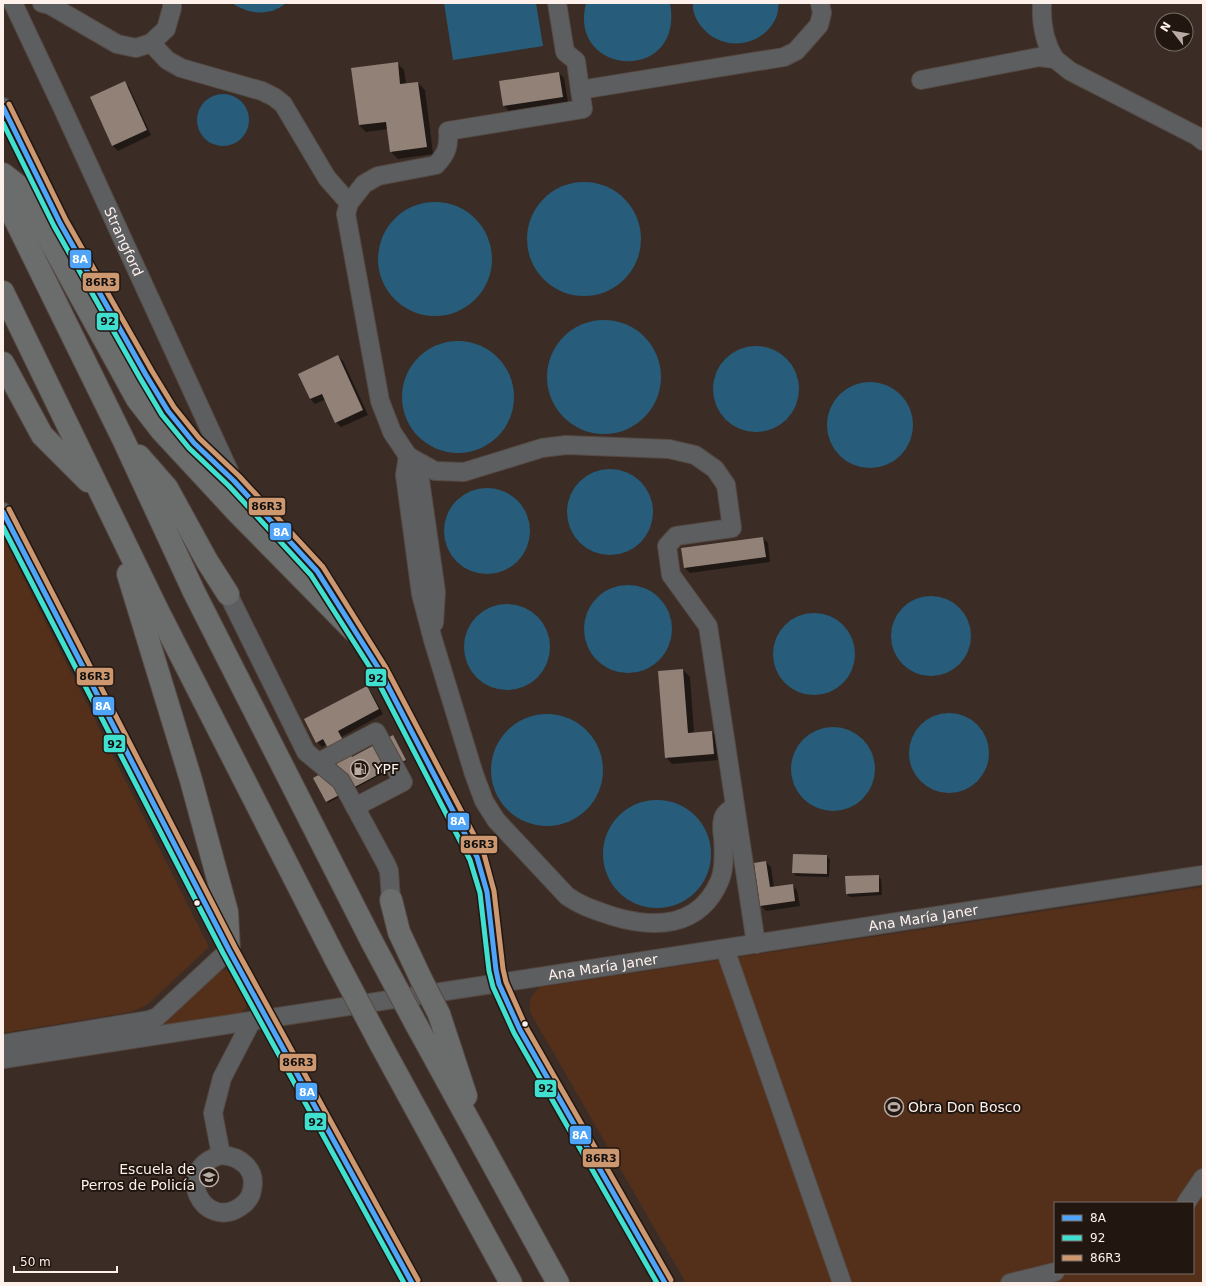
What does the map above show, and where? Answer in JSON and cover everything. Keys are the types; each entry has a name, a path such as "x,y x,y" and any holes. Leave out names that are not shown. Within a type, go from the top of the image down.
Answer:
{"highway":[{"path":"3,174 22,188 137,398 161,430 237,512 353,630"},
{"path":"3,194 124,441 194,592 372,942 558,1283"},
{"path":"3,292 158,611 336,960 381,1046 511,1283"},
{"path":"3,363 42,435 105,503 178,736 227,912 229,950"},
{"path":"124,441 167,488 207,561 228,594"},
{"path":"391,900 399,932 439,1014 484,1148"}],"street":[{"name":"Strangford","path":"12,3 66,116 234,481"},
{"path":"42,3 50,5 117,44 136,48 152,43 166,30 172,3"},
{"path":"557,3 565,52 576,60 583,109 448,131 449,147 436,165 378,176 364,184 349,203 346,214 380,401 392,432 408,456 435,471 464,472 542,448 566,445 668,449 695,455 715,469 726,485 732,528 676,536 667,546 671,575 708,626 756,944"},
{"path":"580,90 784,57 796,51 819,25 822,13 820,3"},
{"path":"1042,3 1042,17 1045,37 1050,50 1056,59 1070,71 1197,136 1203,141"},
{"path":"152,43 167,60 181,68 262,91 274,97 283,104 327,178 349,203"},
{"path":"921,80 1039,57 1056,59"},
{"name":"Strangford","path":"3,107 60,223 168,412 194,443 234,481 317,571 379,669 477,857 487,892 498,984 520,1030 665,1283"},
{"path":"408,456 405,475 421,594 433,640 474,774 484,801 496,820 567,896 578,904 626,920 642,923 671,922 683,919 693,914 703,906 713,894 720,878 723,862 722,822 728,811 735,806"},
{"path":"3,512 229,950 259,1020 412,1283"},
{"path":"228,594 306,752 341,781 355,807 389,871 391,900"},
{"path":"319,762 376,732 403,782 355,807"},
{"name":"Ana María Janer","path":"3,1059 1203,875"},
{"path":"725,949 842,1283"},
{"path":"3,1044 149,1020 157,1017 229,950"},
{"path":"221,1155 213,1114 222,1078 259,1020"},
{"path":"1187,1202 1203,1178"},
{"path":"1010,1283 1054,1272"}],"shaded area":[{"path":"3,537 209,947 147,1005 131,1012 3,1033"},
{"name":"Obra Don Bosco","path":"1203,887 1203,1283 686,1283 530,1012 531,998 540,987"},
{"path":"221,970 233,971 247,998 246,1008 240,1014 151,1029 168,1017"}],"water":[{"path":"232,3 286,3 266,12 252,12"},
{"path":"444,3 536,3 543,46 453,60"},
{"path":"586,3 670,3 670,29 661,48 645,58 626,61 608,57 593,46 585,28"},
{"path":"693,3 779,3 777,15 771,26 763,34 753,40 742,43 731,43 710,35 701,26 695,15"},
{"path":"223,94 233,96 241,102 247,110 249,120 247,130 241,138 233,144 223,146 213,144 205,138 199,130 197,120 199,110 205,102 213,96"},
{"path":"584,182 606,186 625,198 637,217 641,239 637,261 625,280 606,292 584,296 562,292 543,280 531,261 527,239 531,217 543,198 562,186"},
{"path":"435,202 457,206 467,211 483,227 488,237 492,259 488,281 483,291 467,307 457,312 435,316 413,312 403,307 387,291 382,281 378,259 382,237 387,227 403,211 413,206"},
{"path":"604,320 626,324 644,337 657,355 661,377 657,399 644,417 626,430 604,434 582,430 564,417 551,399 547,377 551,355 564,337 582,324"},
{"path":"458,341 479,345 498,357 510,376 514,397 510,418 498,437 479,449 458,453 437,449 418,437 406,418 402,397 406,376 418,357 437,345"},
{"path":"756,346 773,349 787,358 796,372 799,389 796,406 787,420 773,429 756,432 739,429 725,420 716,406 713,389 716,372 725,358 739,349"},
{"path":"870,382 887,385 901,394 910,408 913,425 910,442 901,456 887,465 870,468 853,465 839,456 830,442 827,425 830,408 839,394 853,385"},
{"path":"610,469 627,472 641,481 650,495 653,512 650,529 641,543 627,552 610,555 593,552 579,543 570,529 567,512 570,495 579,481 593,472"},
{"path":"479,488 495,488 504,491 518,500 527,514 530,523 530,539 527,548 518,562 504,571 495,574 479,574 463,567 456,562 451,555 444,539 444,523 451,507 456,500 463,495"},
{"path":"628,585 645,589 659,598 668,612 672,629 668,646 659,660 645,669 628,673 611,669 597,660 588,646 584,629 588,612 597,598 611,589"},
{"path":"923,596 939,596 960,607 971,628 971,644 960,665 939,676 923,676 909,670 902,665 897,658 891,644 891,628 897,614 902,607 909,602"},
{"path":"507,604 523,607 531,611 543,623 547,631 550,647 547,663 543,671 531,683 523,687 507,690 491,687 483,683 471,671 467,663 464,647 467,631 471,623 483,611 491,607"},
{"path":"806,613 822,613 837,620 848,631 855,646 855,662 852,670 843,683 830,692 822,695 806,695 791,688 780,677 773,662 773,646 780,631 791,620"},
{"path":"949,713 964,716 977,725 986,738 989,753 986,768 977,781 964,790 949,793 934,790 921,781 912,768 909,753 912,738 921,725 934,716"},
{"path":"547,714 558,715 568,719 578,724 586,731 593,739 598,749 602,759 602,781 598,791 593,801 586,809 578,816 568,821 558,825 547,826 536,825 526,821 516,816 508,809 501,801 496,791 492,781 491,770 492,759 496,749 501,739 508,731 516,724 526,719 536,715"},
{"path":"833,727 849,730 863,739 872,753 875,769 872,785 863,799 849,808 833,811 817,808 803,799 794,785 791,769 794,753 803,739 817,730"},
{"path":"657,800 678,804 696,815 707,833 711,854 707,875 696,893 678,904 657,908 636,904 618,893 607,875 603,854 607,833 618,815 636,804"}],"building":[{"path":"398,62 400,84 418,82 427,147 390,152 386,122 359,125 351,68"},
{"path":"559,72 563,97 503,106 499,81"},
{"path":"125,81 147,130 112,146 90,97"},
{"path":"338,355 363,410 335,423 322,394 310,399 298,374"},
{"path":"763,537 766,557 684,568 681,548"},
{"path":"683,669 688,733 712,731 714,754 665,758 658,671"},
{"path":"367,686 379,709 338,731 352,757 393,735 406,760 326,802 313,778 337,765 323,739 316,743 304,719"},
{"path":"793,854 827,855 827,874 792,873"},
{"path":"766,861 770,887 793,884 795,901 760,906 754,863"},
{"path":"879,875 879,892 846,894 845,876"}],"transit line":[{"name":"86R3","path":"9,104 66,220 174,407 199,438 239,476 323,567 385,666 484,854 494,891 503,969 506,982 526,1027 671,1280"},
{"name":"8A","path":"3,107 60,223 168,411 194,443 234,481 317,571 379,669 477,857 487,892 499,984 520,1030 665,1283"},
{"name":"92","path":"3,123 54,226 162,415 189,448 229,486 311,575 373,672 470,860 480,893 489,971 493,987 514,1033 657,1283"},
{"name":"86R3","path":"9,509 235,947 418,1280"},
{"name":"8A","path":"3,512 229,950 412,1283"},
{"name":"92","path":"3,527 223,953 404,1283"}],"place":[{"name":"YPF","path":"360,769"},
{"name":"Obra Don Bosco","path":"894,1107"},
{"name":"Escuela de Perros de Policía","path":"209,1177"}]}
